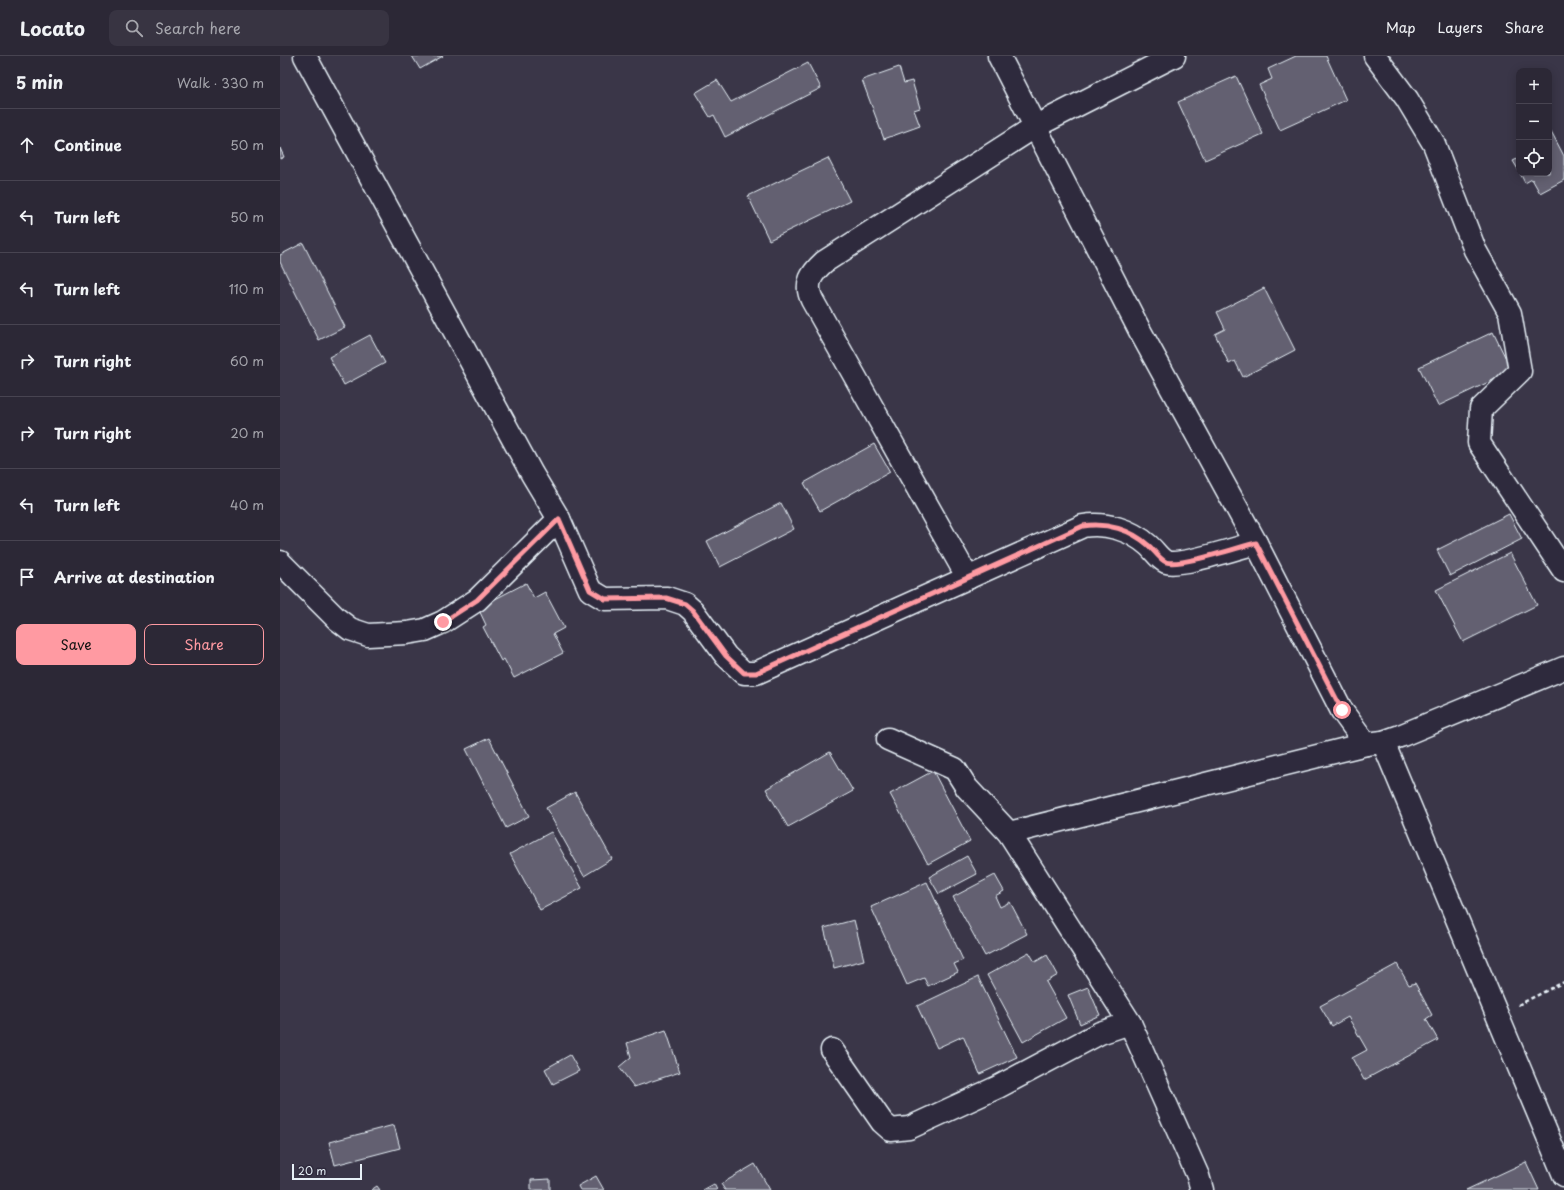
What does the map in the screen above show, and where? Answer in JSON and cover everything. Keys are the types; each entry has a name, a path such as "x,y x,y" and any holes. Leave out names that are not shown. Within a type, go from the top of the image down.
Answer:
{"street":[{"path":"305,56 528,467 559,519 590,590 605,599 666,598 685,604 693,611 726,656 744,673 756,673 1083,526 1096,524 1128,532 1148,544 1161,558 1172,563 1189,561 1256,543"},
{"path":"999,56 1140,331 1256,543 1342,710 1374,743 1497,1016 1564,1175"},
{"path":"968,578 812,300 809,293 812,273 824,262 1036,126 1174,56"},
{"path":"1375,56 1407,99 1434,144 1475,250 1510,313 1520,372 1481,409 1479,443 1564,571"},
{"path":"280,562 337,619 350,629 368,635 407,633 425,630 443,622 477,600 559,519"},
{"path":"1009,833 1374,743 1564,668"},
{"path":"888,739 955,768 967,788 1009,833 1130,1023 1198,1176 1202,1190"},
{"path":"832,1050 882,1122 891,1130 909,1128 998,1087 1100,1033 1130,1023"}],"path":[{"path":"1497,1016 1564,982"}],"building":[{"path":"412,56 443,56 420,69"},
{"path":"1296,56 1326,56 1346,100 1280,130 1259,85 1272,79 1268,69"},
{"path":"808,63 821,88 725,137 714,115 710,117 695,93 717,80 731,102"},
{"path":"899,67 904,83 912,81 920,108 914,110 920,126 884,139 862,80"},
{"path":"1236,76 1263,134 1205,160 1178,102"},
{"path":"1552,133 1564,156 1564,180 1540,193 1532,179 1525,183 1522,176 1552,176"},
{"path":"280,148 284,157 280,159"},
{"path":"828,158 850,201 769,240 748,196"},
{"path":"303,243 345,327 319,340 280,262 280,255"},
{"path":"1264,288 1295,350 1243,377 1235,361 1229,364 1215,334 1225,329 1217,312"},
{"path":"1493,332 1512,371 1438,406 1419,367"},
{"path":"370,335 385,363 344,385 329,357"},
{"path":"874,444 890,472 820,511 804,483"},
{"path":"781,503 794,529 720,567 707,541"},
{"path":"1509,514 1522,539 1450,576 1437,550"},
{"path":"1510,553 1537,605 1463,642 1436,590"},
{"path":"526,583 534,598 545,592 564,628 553,634 563,653 514,678 504,659 501,661 483,627 486,625 478,608"},
{"path":"489,738 529,816 506,828 466,749"},
{"path":"830,752 853,791 788,827 766,789"},
{"path":"933,771 970,841 928,864 890,794"},
{"path":"575,792 612,859 584,876 546,808"},
{"path":"551,832 582,888 540,910 510,854"},
{"path":"967,856 977,874 939,894 929,877"},
{"path":"995,875 1004,891 995,896 1000,907 1010,902 1027,934 985,956 953,897"},
{"path":"927,882 963,960 954,964 958,972 928,986 924,978 907,985 871,907"},
{"path":"854,920 864,960 834,968 824,928"},
{"path":"1029,952 1035,962 1047,955 1058,975 1046,982 1066,1018 1023,1042 987,975"},
{"path":"1397,964 1409,985 1415,983 1432,1015 1426,1019 1438,1040 1364,1080 1352,1058 1367,1050 1348,1017 1332,1026 1320,1006"},
{"path":"978,977 1017,1057 980,1074 963,1036 937,1048 917,1006"},
{"path":"1088,987 1100,1015 1080,1024 1068,995"},
{"path":"666,1030 680,1072 634,1087 619,1067 631,1057 627,1043"},
{"path":"570,1055 579,1071 553,1084 545,1069"},
{"path":"394,1125 400,1148 335,1165 329,1142"},
{"path":"1526,1162 1539,1190 1466,1190"},
{"path":"755,1164 770,1190 725,1190 721,1184"},
{"path":"596,1176 604,1190 580,1190 578,1186"},
{"path":"550,1179 550,1190 531,1190 531,1180"},
{"path":"714,1184 717,1190 703,1190"},
{"path":"377,1186 380,1190 371,1190"}],"route":[{"path":"443,622 477,600 559,519 590,590 605,599 666,598 685,604 693,611 726,656 744,673 756,673 1083,526 1096,524 1128,532 1148,544 1166,562 1172,563 1189,561 1256,543 1342,710"}]}
